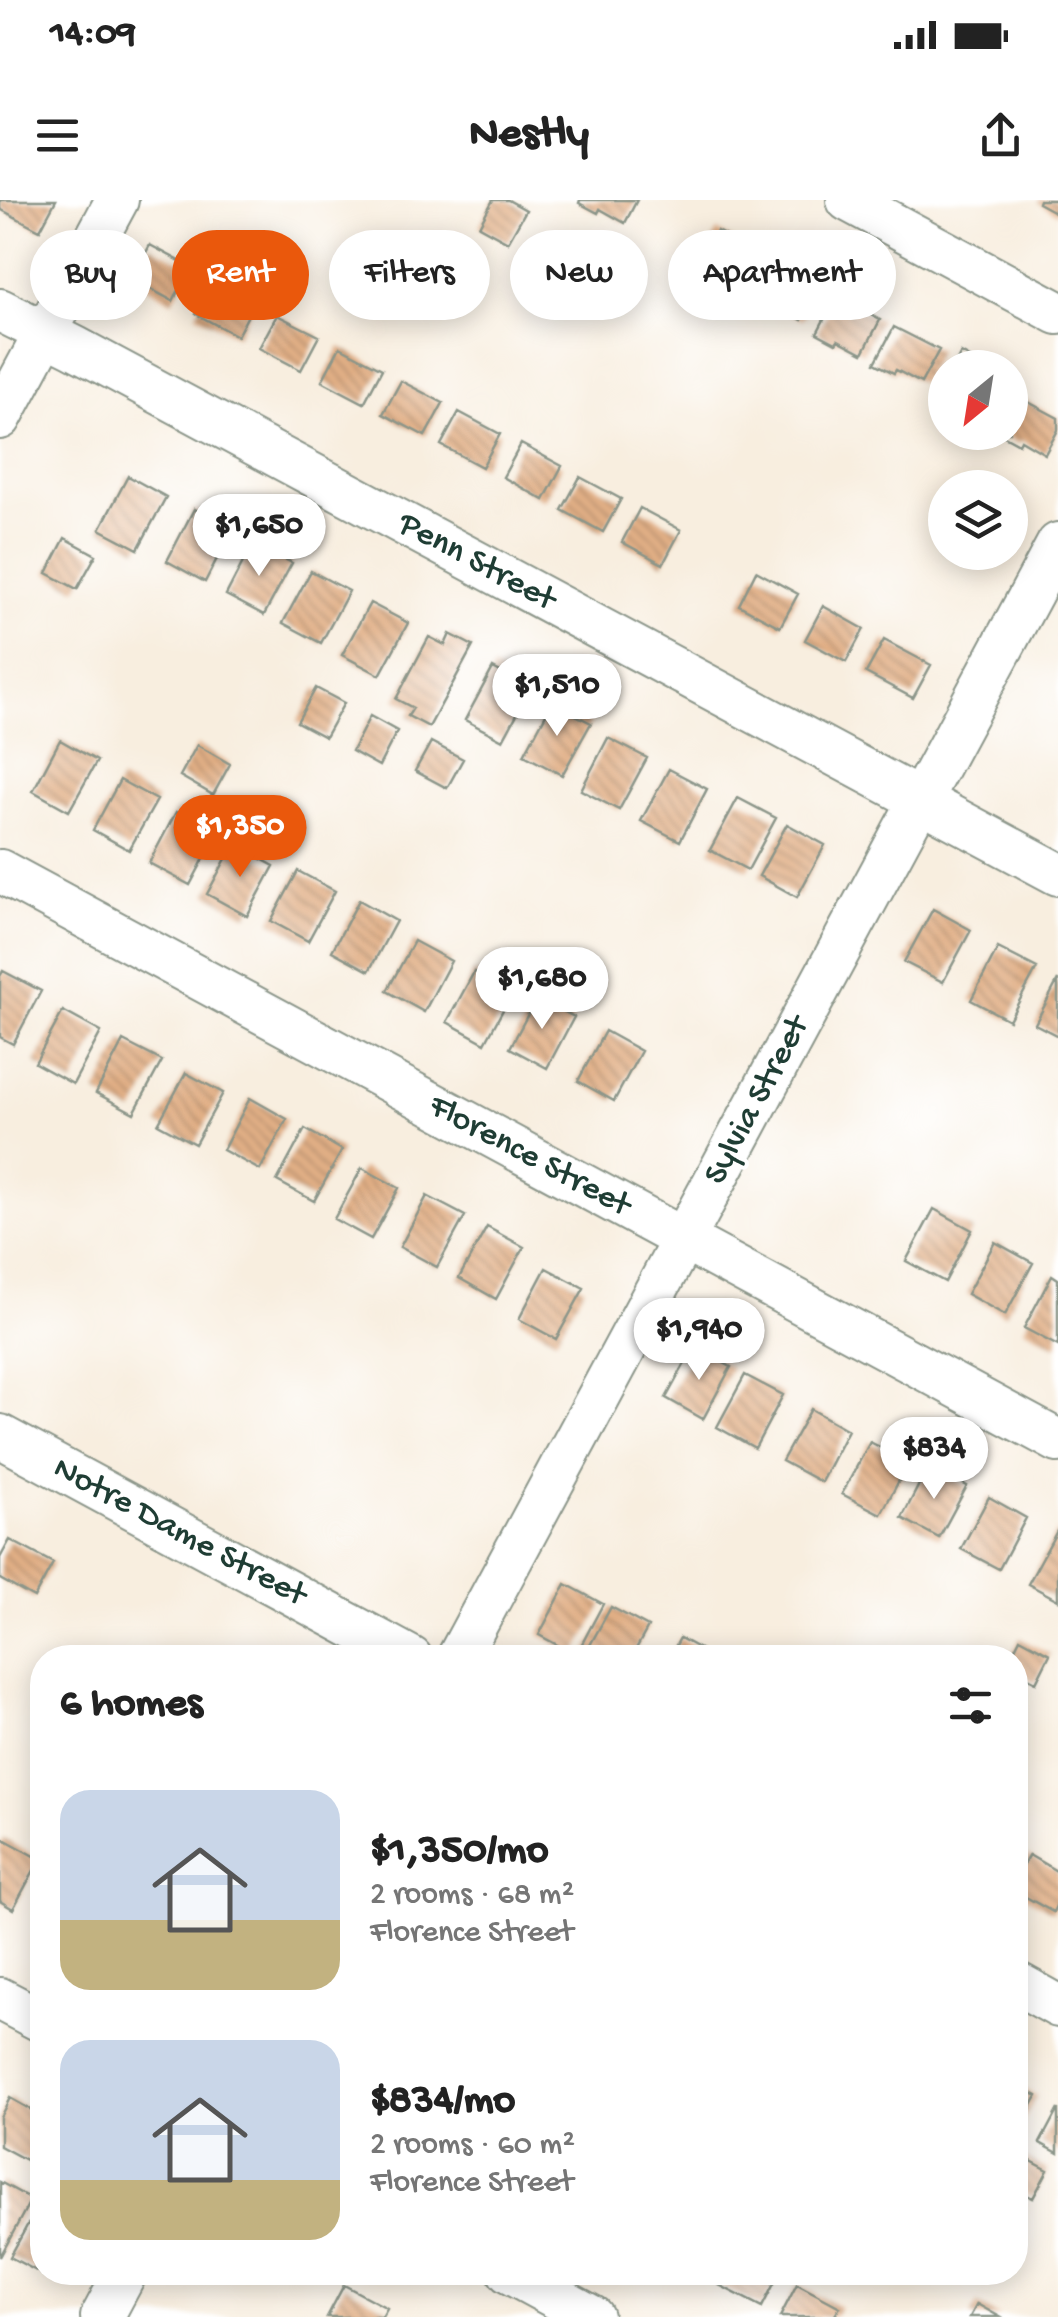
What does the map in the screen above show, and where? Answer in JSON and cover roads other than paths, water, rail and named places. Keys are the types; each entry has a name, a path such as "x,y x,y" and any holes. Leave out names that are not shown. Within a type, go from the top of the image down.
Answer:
{"street":[{"path":"0,418 117,200"},
{"path":"848,200 1058,313"},
{"name":"Penn Street","path":"0,310 1058,874"},
{"name":"Sylvia Street","path":"465,1645 1058,544"},
{"name":"Florence Street","path":"0,871 1058,1442"},
{"name":"Notre Dame Street","path":"0,1436 387,1645"},
{"path":"1028,1989 1058,2006"},
{"path":"0,1998 30,2015"},
{"path":"102,2317 119,2285"},
{"path":"533,2285 592,2317"}]}
